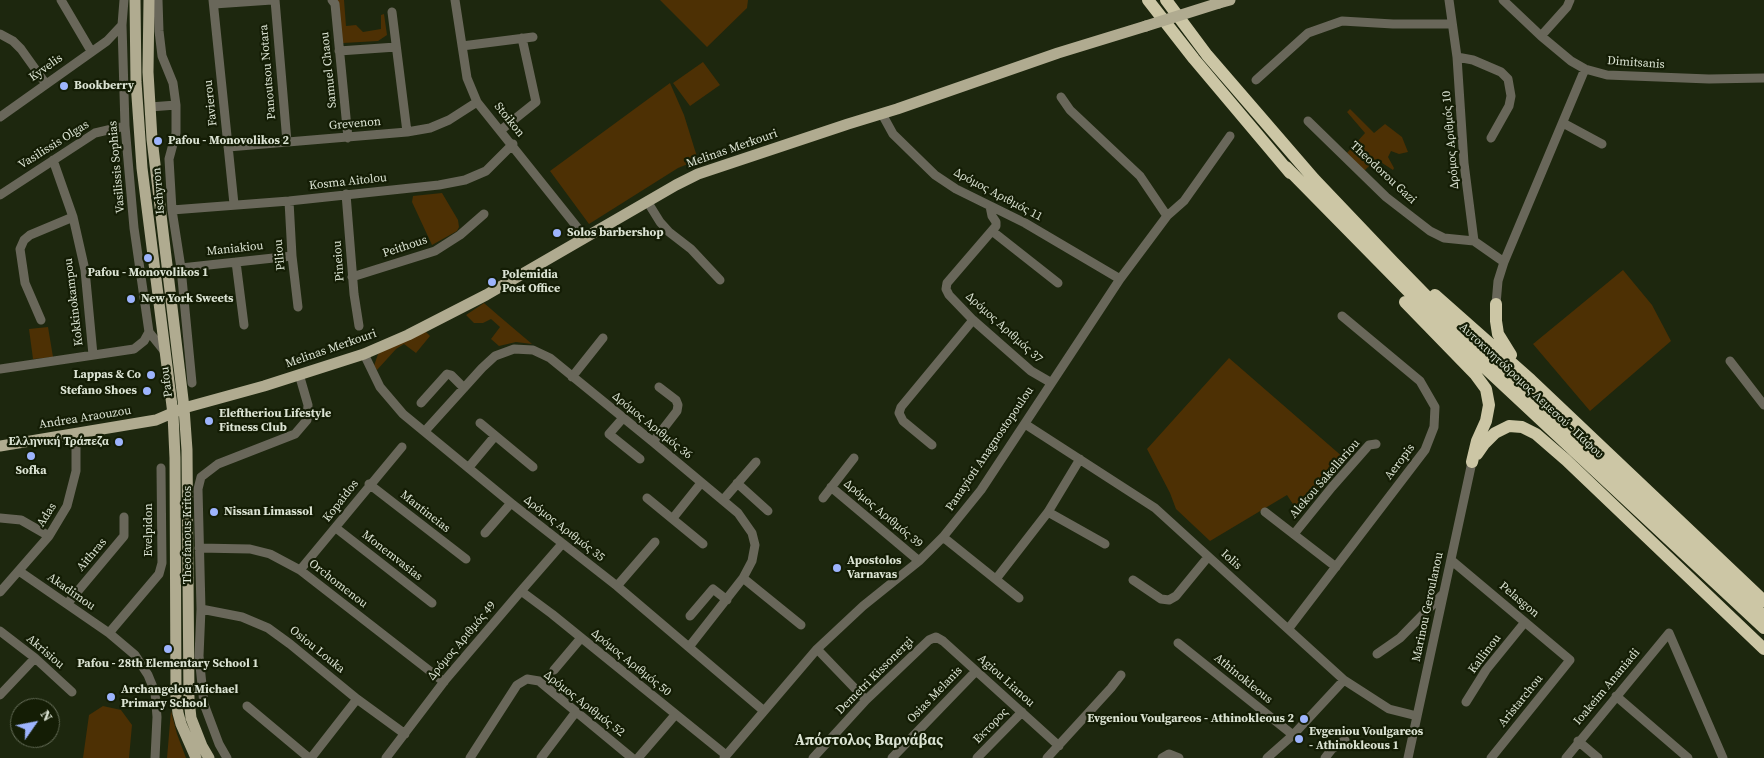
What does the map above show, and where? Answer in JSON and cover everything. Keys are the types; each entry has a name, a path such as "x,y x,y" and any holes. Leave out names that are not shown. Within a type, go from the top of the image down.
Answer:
{"highway":[{"path":"1148,0 1225,86 1329,223 1476,374 1486,389 1489,405 1486,421 1477,441 1472,462"},
{"path":"1166,0 1207,54 1225,86"},
{"name":"Αυτοκινητόδρομος Λεμεσού - Πάφου","path":"1225,86 1442,312 1764,616"},
{"name":"Αυτοκινητόδρομος Λεμεσού - Πάφου","path":"1286,167 1466,350 1764,628"},
{"path":"1393,262 1446,304 1531,380 1764,601"},
{"path":"1496,304 1498,334 1503,344 1531,380"},
{"path":"1466,350 1507,398 1566,460"},
{"path":"1472,462 1484,444 1495,433 1509,426 1522,427 1536,434 1566,460 1764,648"}],"main road":[{"name":"Pafou","path":"134,0 137,111 142,168 173,414 176,697 181,724 196,758"},
{"name":"Pafou","path":"149,0 148,72 152,139 184,408 187,450 189,699 191,718 209,758"},
{"name":"Melinas Merkouri","path":"173,414 184,408 264,386 364,354 408,335 486,295 647,201 698,174 882,114 1058,53 1224,2"},
{"name":"Andrea Araouzou","path":"0,446 156,420 173,414"}],"street":[{"path":"61,0 91,51"},
{"path":"124,4 134,0"},
{"name":"Ischyron","path":"158,0 162,56 173,83 176,105 176,133 169,159 172,210 181,268 192,383"},
{"path":"213,2 274,0"},
{"name":"Panoutsou Notara","path":"274,0 287,142"},
{"name":"Samuel Chaou","path":"332,0 335,4 348,138"},
{"name":"Stoikon","path":"456,0 466,78 477,102 586,237"},
{"name":"Δρόμος Αριθμός 10","path":"1450,0 1457,57 1464,163 1474,241"},
{"name":"Dimitsanis","path":"1503,0 1541,36 1571,61 1585,69 1607,75 1709,79 1764,78"},
{"path":"1541,36 1567,7 1570,0"},
{"name":"Favierou","path":"213,2 234,204"},
{"name":"Vasilissis Sophias","path":"124,4 122,45 125,126 134,228 149,332"},
{"path":"392,12 407,132"},
{"path":"1256,80 1308,33 1342,21 1393,24 1452,24"},
{"name":"Kyvelis","path":"0,117 107,41 122,26"},
{"path":"1,35 21,49 46,84"},
{"path":"462,46 533,37"},
{"path":"501,130 536,102 522,38"},
{"path":"107,41 122,45"},
{"path":"339,52 396,47"},
{"path":"1457,57 1473,60 1500,72 1508,79 1511,96 1509,106 1491,138"},
{"path":"1496,304 1498,281 1504,262 1585,69"},
{"path":"1060,97 1070,110 1140,176 1167,216"},
{"name":"Grevenon","path":"228,147 348,138 430,128 449,120 477,102"},
{"path":"150,108 176,105"},
{"name":"Δρόμος Αριθμός 11","path":"882,114 893,134 935,174 956,189 1025,223 1120,279"},
{"name":"Theodorou Gazi","path":"1308,121 1386,197 1430,231 1444,238 1474,241"},
{"path":"1562,123 1602,144"},
{"name":"Vasilissis Olgas","path":"0,195 95,133 125,126"},
{"name":"Panayioti Anagnostopoulou","path":"725,757 817,649 863,606 918,561 943,537 981,490 1025,424 1050,382 1120,279 1167,216 1184,201 1230,136"},
{"name":"Kosma Aitolou","path":"172,210 289,201 439,185 470,179 486,172 512,144"},
{"name":"Kokkinokampou","path":"53,160 73,217 85,270 93,355"},
{"name":"Pineiou","path":"346,194 352,277 359,326"},
{"name":"Piliou","path":"289,201 292,256 298,307"},
{"path":"647,201 660,222 669,232 691,249 720,280"},
{"path":"990,206 992,216 996,222 992,231 1058,283"},
{"name":"Peithous","path":"352,277 435,251 460,235 484,214"},
{"path":"42,320 26,283 20,249 24,240 30,235 73,217"},
{"name":"Δρόμος Αριθμός 37","path":"992,231 947,283 946,289 949,295 973,320 1031,371 1050,382"},
{"path":"1474,241 1504,262"},
{"name":"Maniakiou","path":"181,268 292,256"},
{"path":"236,262 244,326"},
{"name":"Aeropis","path":"1289,628 1426,450 1434,427 1435,408 1420,381 1342,316"},
{"path":"932,445 903,421 899,413 901,407 973,320"},
{"path":"0,369 134,349 144,342 149,332 165,352"},
{"path":"572,376 603,338"},
{"name":"Δρόμος Αριθμός 36","path":"425,431 495,356 514,349 533,350 550,358 653,442 723,500 745,522 752,533 755,545 752,561 743,578 689,648"},
{"name":"Δρόμος Αριθμός 35","path":"364,354 380,387 403,414 562,544 617,586 764,711"},
{"path":"1730,361 1764,405"},
{"name":"Theofanous Kritos","path":"227,758 218,744 204,704 199,656 201,609 198,489 201,477 218,464 295,434 307,420 308,405 299,374"},
{"path":"421,403 447,374 451,375 464,388"},
{"path":"653,442 677,411 678,405 676,400 659,387"},
{"path":"622,418 609,434 640,459"},
{"path":"480,423 533,467"},
{"name":"Iolis","path":"1025,424 1155,508 1344,680 1389,709 1417,716"},
{"name":"Adas","path":"0,592 49,536 67,506 76,471 76,434"},
{"path":"469,467 495,436"},
{"name":"Alekou Sakellariou","path":"1294,534 1332,487 1370,445 1376,444"},
{"name":"Kopaidos","path":"300,570 402,446"},
{"name":"Δρόμος Αριθμός 39","path":"823,498 854,458"},
{"path":"996,579 1048,512 1080,459"},
{"path":"723,500 756,462"},
{"name":"Marinou Geroulanou","path":"1408,758 1472,462"},
{"name":"Evelpidon","path":"109,633 158,574 162,563 161,468"},
{"path":"672,518 701,483"},
{"path":"737,483 768,511"},
{"name":"Mantineias","path":"369,484 466,559"},
{"name":"Δρόμος Αριθμός 39","path":"832,487 918,561"},
{"path":"647,498 703,544"},
{"path":"485,533 511,503"},
{"path":"1048,512 1105,544"},
{"path":"1264,512 1336,567"},
{"path":"0,518 21,520 49,536"},
{"name":"Aithras","path":"67,604 124,536 124,518"},
{"name":"Monemvasias","path":"336,528 432,603"},
{"path":"943,537 1019,598"},
{"path":"617,586 655,542"},
{"name":"Δρόμος Αριθμός 49","path":"386,758 444,682 562,544"},
{"name":"Orchomenou","path":"200,548 250,549 270,554 300,570 444,682"},
{"path":"1133,580 1161,599 1170,600 1176,596 1208,557"},
{"name":"Pelasgon","path":"1451,560 1570,660"},
{"name":"Akadimou","path":"19,571 109,633 135,655 148,675 155,692 158,717 155,758"},
{"path":"743,578 802,625"},
{"path":"690,616 713,589 726,600"},
{"name":"Δρόμος Αριθμός 50","path":"521,591 552,614 725,757"},
{"path":"1377,654 1400,638 1444,594"},
{"name":"Osiou Louka","path":"201,609 242,617 268,628 357,699 405,734"},
{"name":"Kallinou","path":"1466,702 1486,670 1525,622"},
{"name":"Akrisiou","path":"0,631 72,692"},
{"name":"Ioakeim Ananiadi","path":"1566,758 1578,741 1669,633 1723,758"},
{"name":"Agiou Lianou","path":"936,637 943,641 1059,746"},
{"name":"Demetri Kissonergi","path":"813,758 866,700 929,640 936,637"},
{"path":"554,670 581,638"},
{"name":"Athinokleous","path":"1178,642 1293,735"},
{"path":"817,649 866,700"},
{"path":"0,695 34,658"},
{"name":"Aristarchou","path":"1491,758 1570,660"},
{"name":"Osias Melanis","path":"892,758 976,671"},
{"path":"1047,758 1121,675"},
{"name":"Δρόμος Αριθμός 52","path":"470,758 517,685 527,679 539,681 575,713 632,758"},
{"path":"1266,758 1293,735 1344,680"},
{"path":"1616,696 1688,758"},
{"path":"247,706 310,758 357,699"},
{"name":"Εκτορος","path":"977,758 1022,712"},
{"path":"541,758 575,713"},
{"path":"638,758 675,715"},
{"path":"1326,758 1332,749 1345,740"},
{"path":"1578,741 1598,758"},
{"path":"1162,758 1169,754 1179,758"}],"shaded area":[{"path":"336,0 344,0 346,26 356,25 363,32 381,29 381,15 384,14 387,35 378,41 343,43 340,41"},
{"path":"660,0 748,0 747,8 707,47"},
{"path":"703,62 720,85 690,106 673,83"},
{"path":"670,83 684,115 698,160 678,168 589,224 550,171"},
{"path":"1350,109 1374,133 1385,124 1402,137 1408,152 1399,154 1391,151 1388,157 1394,168 1393,170 1376,159 1364,171 1347,153 1365,133 1347,112"},
{"path":"442,193 458,220 459,227 457,231 432,245 412,202 413,196"},
{"path":"1623,270 1652,305 1671,341 1590,411 1533,344"},
{"path":"484,303 532,344 516,342 499,346 491,339 500,327 491,319 483,323 474,323 466,315"},
{"path":"48,327 53,357 33,359 29,329"},
{"path":"426,332 430,336 416,353 404,344 396,349 377,370 374,366 378,354 414,335"},
{"path":"1229,358 1344,458 1300,515 1287,495 1210,541 1176,509 1170,493 1147,449"},
{"path":"103,706 121,710 132,725 129,758 83,758 89,715"},
{"path":"171,711 177,734 186,758 167,758"}],"place":[{"name":"Bookberry","path":"64,86"},
{"name":"Pafou - Monovolikos 2","path":"158,141"},
{"name":"Solos barbershop","path":"557,233"},
{"name":"Pafou - Monovolikos 1","path":"148,258"},
{"name":"Polemidia Post Office","path":"492,282"},
{"name":"New York Sweets","path":"131,299"},
{"name":"Lappas & Co","path":"151,375"},
{"name":"Stefano Shoes","path":"147,391"},
{"name":"Eleftheriou Lifestyle Fitness Club","path":"209,421"},
{"name":"Ελληνική Τράπεζα","path":"119,442"},
{"name":"Sofka","path":"31,456"},
{"name":"Nissan Limassol","path":"214,512"},
{"name":"Apostolos Varnavas","path":"837,568"},
{"name":"Pafou - 28th Elementary School 1","path":"168,649"},
{"name":"Archangelou Michael Primary School","path":"111,697"},
{"name":"Evgeniou Voulgareos - Athinokleous 2","path":"1304,719"},
{"name":"Evgeniou Voulgareos - Athinokleous 1","path":"1299,739"}],"district":[{"name":"Απόστολος Βαρνάβας","path":"869,741"}]}
